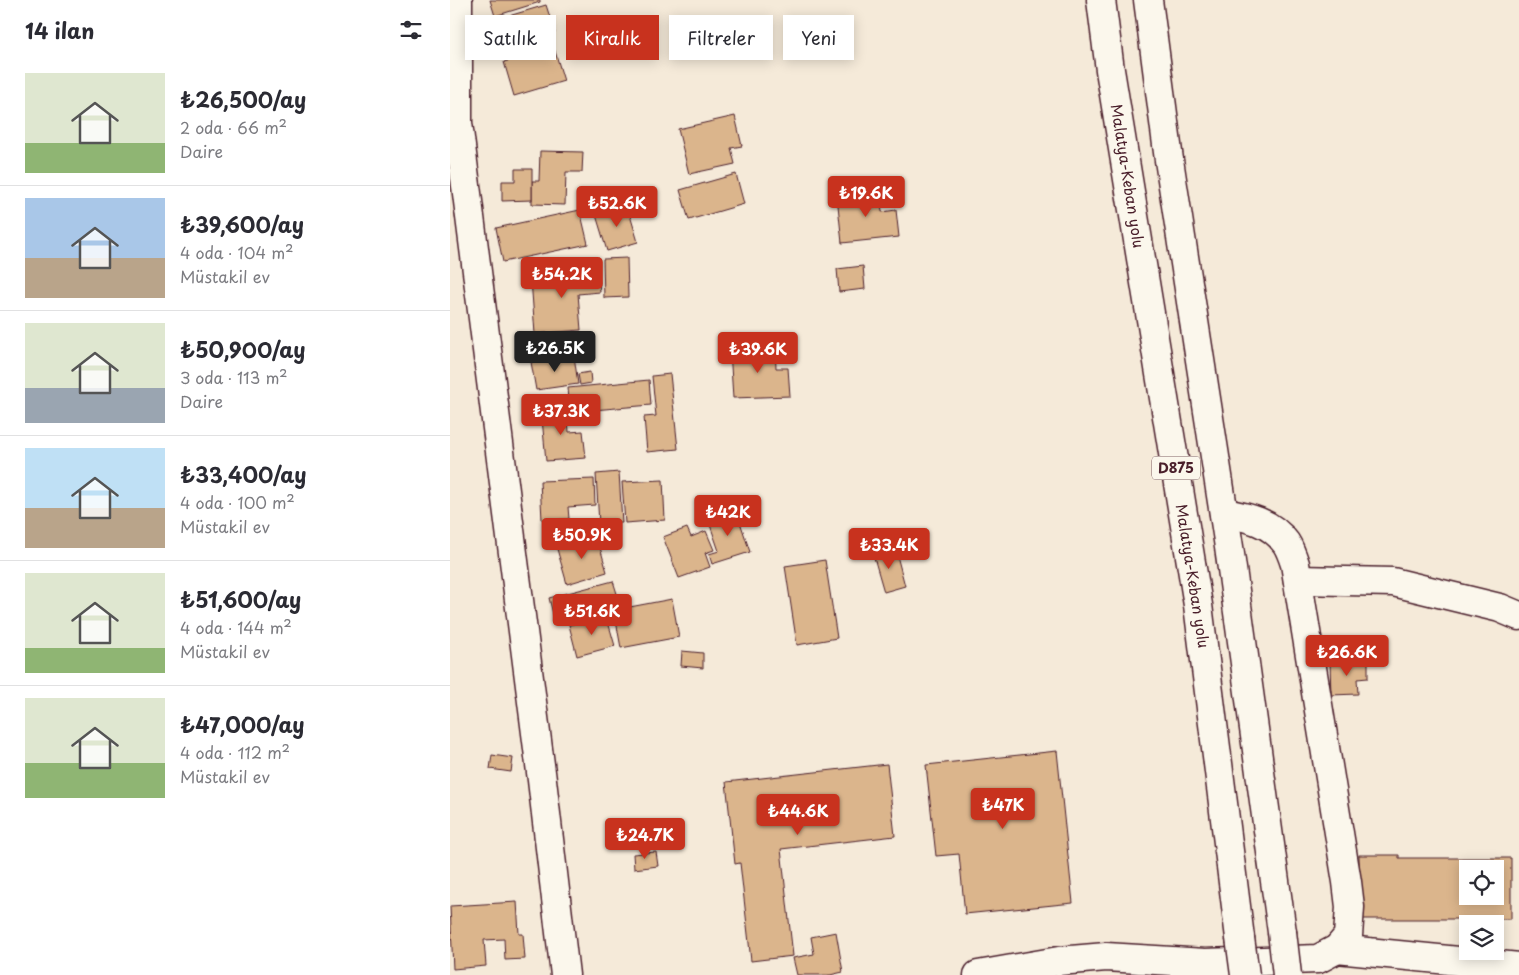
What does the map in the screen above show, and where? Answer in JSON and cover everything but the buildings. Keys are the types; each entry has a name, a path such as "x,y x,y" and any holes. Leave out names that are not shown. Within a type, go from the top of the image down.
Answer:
{"main road":[{"path":"458,0 458,123 565,975"},
{"name":"Malatya-Keban yolu","path":"1101,0 1110,70 1198,606 1245,975"},
{"name":"D875","path":"1148,0 1169,160 1224,513 1287,975"},
{"path":"978,975 1058,962 1106,957 1205,963 1318,959 1337,949 1348,936 1350,906 1295,564 1287,543 1271,528 1250,517 1224,513"},
{"path":"1298,580 1392,582 1500,608 1519,616"},
{"path":"1337,949 1519,967"}]}
